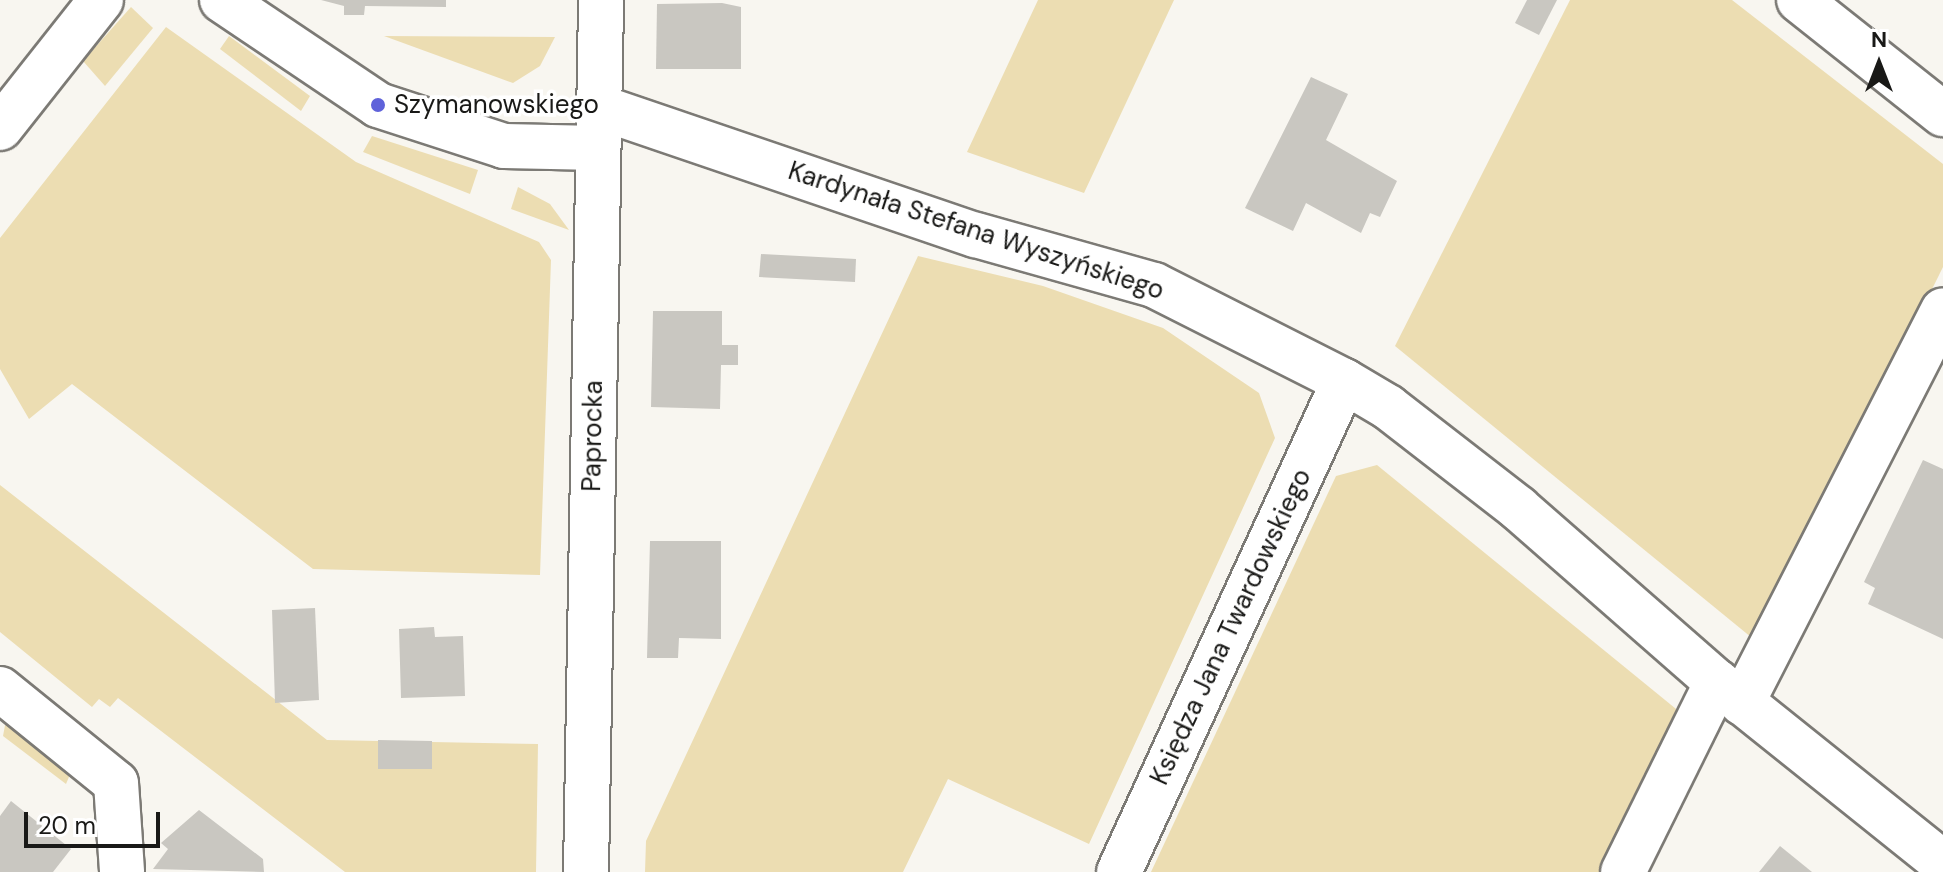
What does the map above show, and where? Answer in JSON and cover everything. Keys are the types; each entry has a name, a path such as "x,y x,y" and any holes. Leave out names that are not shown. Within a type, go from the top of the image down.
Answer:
{"street":[{"path":"0,128 101,0"},
{"name":"Kardynała Stefana Wyszyńskiego","path":"222,0 378,105 504,146 598,127 1154,285 1344,381 1388,407 1518,508 1730,692 1943,863"},
{"name":"Paprocka","path":"586,872 601,0"},
{"path":"1799,0 1943,114"},
{"path":"1623,872 1730,692 1943,310"},
{"name":"Księdza Jana Twardowskiego","path":"1119,872 1344,381"},
{"path":"0,689 116,783 122,872"}],"shaded area":[{"path":"1038,0 1174,0 1084,193 967,152"},
{"path":"1570,0 1732,0 1943,164 1943,267 1757,642 1395,346"},
{"path":"131,7 153,28 105,86 83,61"},
{"path":"166,27 356,162 539,242 551,260 540,575 313,569 72,384 29,419 0,369 0,238"},
{"path":"229,36 310,96 301,111 220,49"},
{"path":"384,36 555,37 540,66 513,83"},
{"path":"372,136 478,170 470,194 363,152"},
{"path":"518,187 550,204 569,230 511,209"},
{"path":"918,256 1043,286 1163,328 1259,393 1275,438 1089,844 948,779 903,872 645,872 646,841"},
{"path":"1377,465 1681,713 1606,872 1151,872 1336,476"},
{"path":"0,485 327,740 538,744 536,872 345,872 118,698 110,707 99,699 92,707 0,632"},
{"path":"6,720 74,765 66,784 3,736"}],"building":[{"path":"321,0 446,0 446,7 365,6 364,15 344,15 344,6"},
{"path":"1527,0 1557,0 1539,35 1515,23"},
{"path":"722,3 741,7 741,69 656,69 657,4"},
{"path":"1311,77 1348,94 1326,140 1397,181 1380,217 1370,213 1361,233 1306,203 1293,231 1245,208"},
{"path":"761,254 856,259 855,282 759,277"},
{"path":"653,311 722,311 722,345 738,345 738,365 721,365 720,409 651,407"},
{"path":"1923,460 1943,469 1943,639 1868,604 1875,588 1864,582"},
{"path":"650,541 721,541 721,639 679,638 678,658 647,658"},
{"path":"315,608 319,700 275,703 272,610"},
{"path":"434,627 435,637 463,636 465,696 401,698 399,629"},
{"path":"378,740 432,741 432,769 378,769"},
{"path":"11,801 71,849 53,872 0,872 0,816"},
{"path":"199,810 263,859 264,872 153,869 168,849 161,843"},
{"path":"1780,846 1812,872 1759,872"}],"place":[{"name":"Szymanowskiego","path":"378,105"}]}
